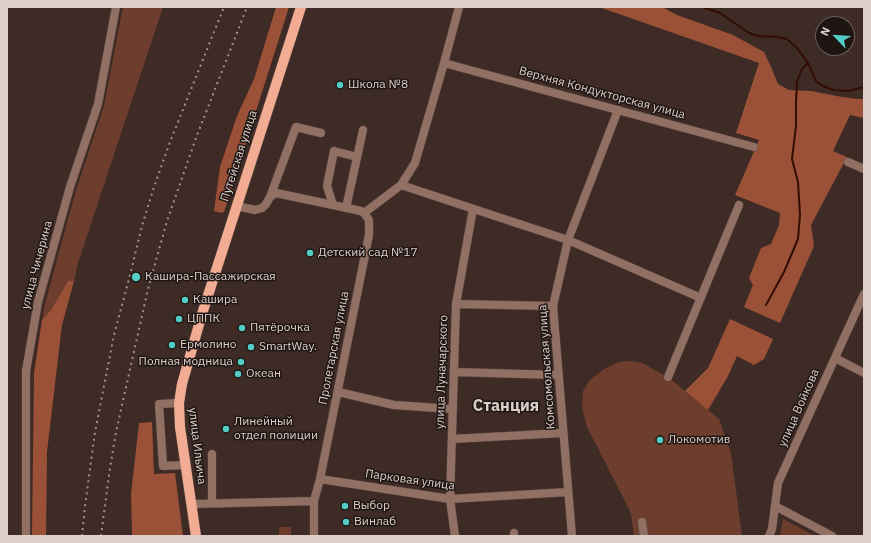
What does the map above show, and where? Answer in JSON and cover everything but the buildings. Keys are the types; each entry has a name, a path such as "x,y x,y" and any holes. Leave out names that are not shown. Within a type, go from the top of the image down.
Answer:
{"main road":[{"name":"Путейская улица","path":"202,314 301,7"},
{"name":"улица Ильича","path":"196,536 180,426 179,403 182,384 202,314"}],"street":[{"name":"улица Чичерина","path":"26,536 26,371 38,302 70,187 98,104 116,7"},
{"path":"270,197 276,193 361,211 364,213 401,185 414,163 459,7"},
{"name":"Верхняя Кондукторская улица","path":"444,63 754,147"},
{"name":"Комсомольская улица","path":"572,536 553,306 568,240 618,110"},
{"path":"236,206 255,210 262,208 266,204 296,127 321,133"},
{"path":"346,208 363,130"},
{"path":"333,205 327,186 334,151 357,157"},
{"path":"848,162 864,169"},
{"path":"401,185 568,240 701,298"},
{"path":"668,377 739,206"},
{"name":"улица Луначарского","path":"455,536 450,499 456,304 473,209"},
{"name":"Пролетарская улица","path":"314,536 314,501 338,392 369,235 369,220 364,213"},
{"name":"улица Войкова","path":"769,536 772,529 778,483 864,294"},
{"path":"456,304 553,306"},
{"path":"835,358 864,373"},
{"path":"454,372 558,375"},
{"path":"338,392 394,405 453,409"},
{"path":"179,403 160,404 163,466 186,465"},
{"path":"452,439 563,433"},
{"path":"212,454 212,503"},
{"name":"Парковая улица","path":"320,479 450,499 568,492"},
{"path":"192,504 314,501"},
{"path":"775,506 832,536"},
{"path":"642,522 644,536"}],"shaded area":[{"path":"123,7 163,7 78,263 74,281 68,281 51,310 42,320 76,190 104,106"},
{"path":"276,7 289,7 224,212 221,213 214,211 220,167 237,116 254,79"},
{"path":"599,7 662,7 677,15 733,35 764,52 778,84 789,90 811,91 842,97 864,99 864,118 850,115 833,151 847,157 811,225 814,246 780,323 744,307 753,285 749,278 761,248 771,244 779,225 780,213 735,195 759,140 736,133 759,63"},
{"path":"68,281 74,281 62,325 47,452 46,536 32,536 34,373 42,320 51,310"},
{"path":"730,319 773,339 764,359 754,365 737,356 728,376 708,410 685,391 708,368"},
{"name":"Локомотив","path":"631,361 642,363 673,381 719,419 731,453 742,536 634,536 631,513 587,427 582,408 583,391 590,380 604,369 619,362"},
{"path":"152,422 154,474 175,473 183,536 132,536 131,494 139,423"},
{"path":"783,519 815,536 780,536"},
{"path":"279,527 291,527 291,536 279,536"}],"waterway":[{"path":"702,7 720,13 749,33 758,36 787,39 797,48 808,63 816,81 821,85 833,90 849,91 864,87"},
{"path":"766,305 784,272 798,239 800,215 798,182 792,159 796,126 797,82 802,69 808,63"}],"railway":[{"path":"82,536 95,432 114,335 142,226 170,142 224,7"},
{"path":"101,536 116,432 148,289 167,221 196,138 247,7"}],"place":[{"name":"Школа №8","path":"340,85"},
{"name":"Детский сад №17","path":"310,253"},
{"name":"Кашира-Пассажирская","path":"136,277"},
{"name":"Кашира","path":"185,300"},
{"name":"ЦППК","path":"179,319"},
{"name":"Пятёрочка","path":"242,328"},
{"name":"Ермолино","path":"172,345"},
{"name":"SmartWay.","path":"251,347"},
{"name":"Полная модница","path":"241,362"},
{"name":"Океан","path":"238,374"},
{"name":"Линейный отдел полиции","path":"226,429"},
{"name":"Локомотив","path":"660,440"},
{"name":"Выбор","path":"345,506"},
{"name":"Винлаб","path":"346,522"}],"district":[{"name":"Станция","path":"506,406"}]}
